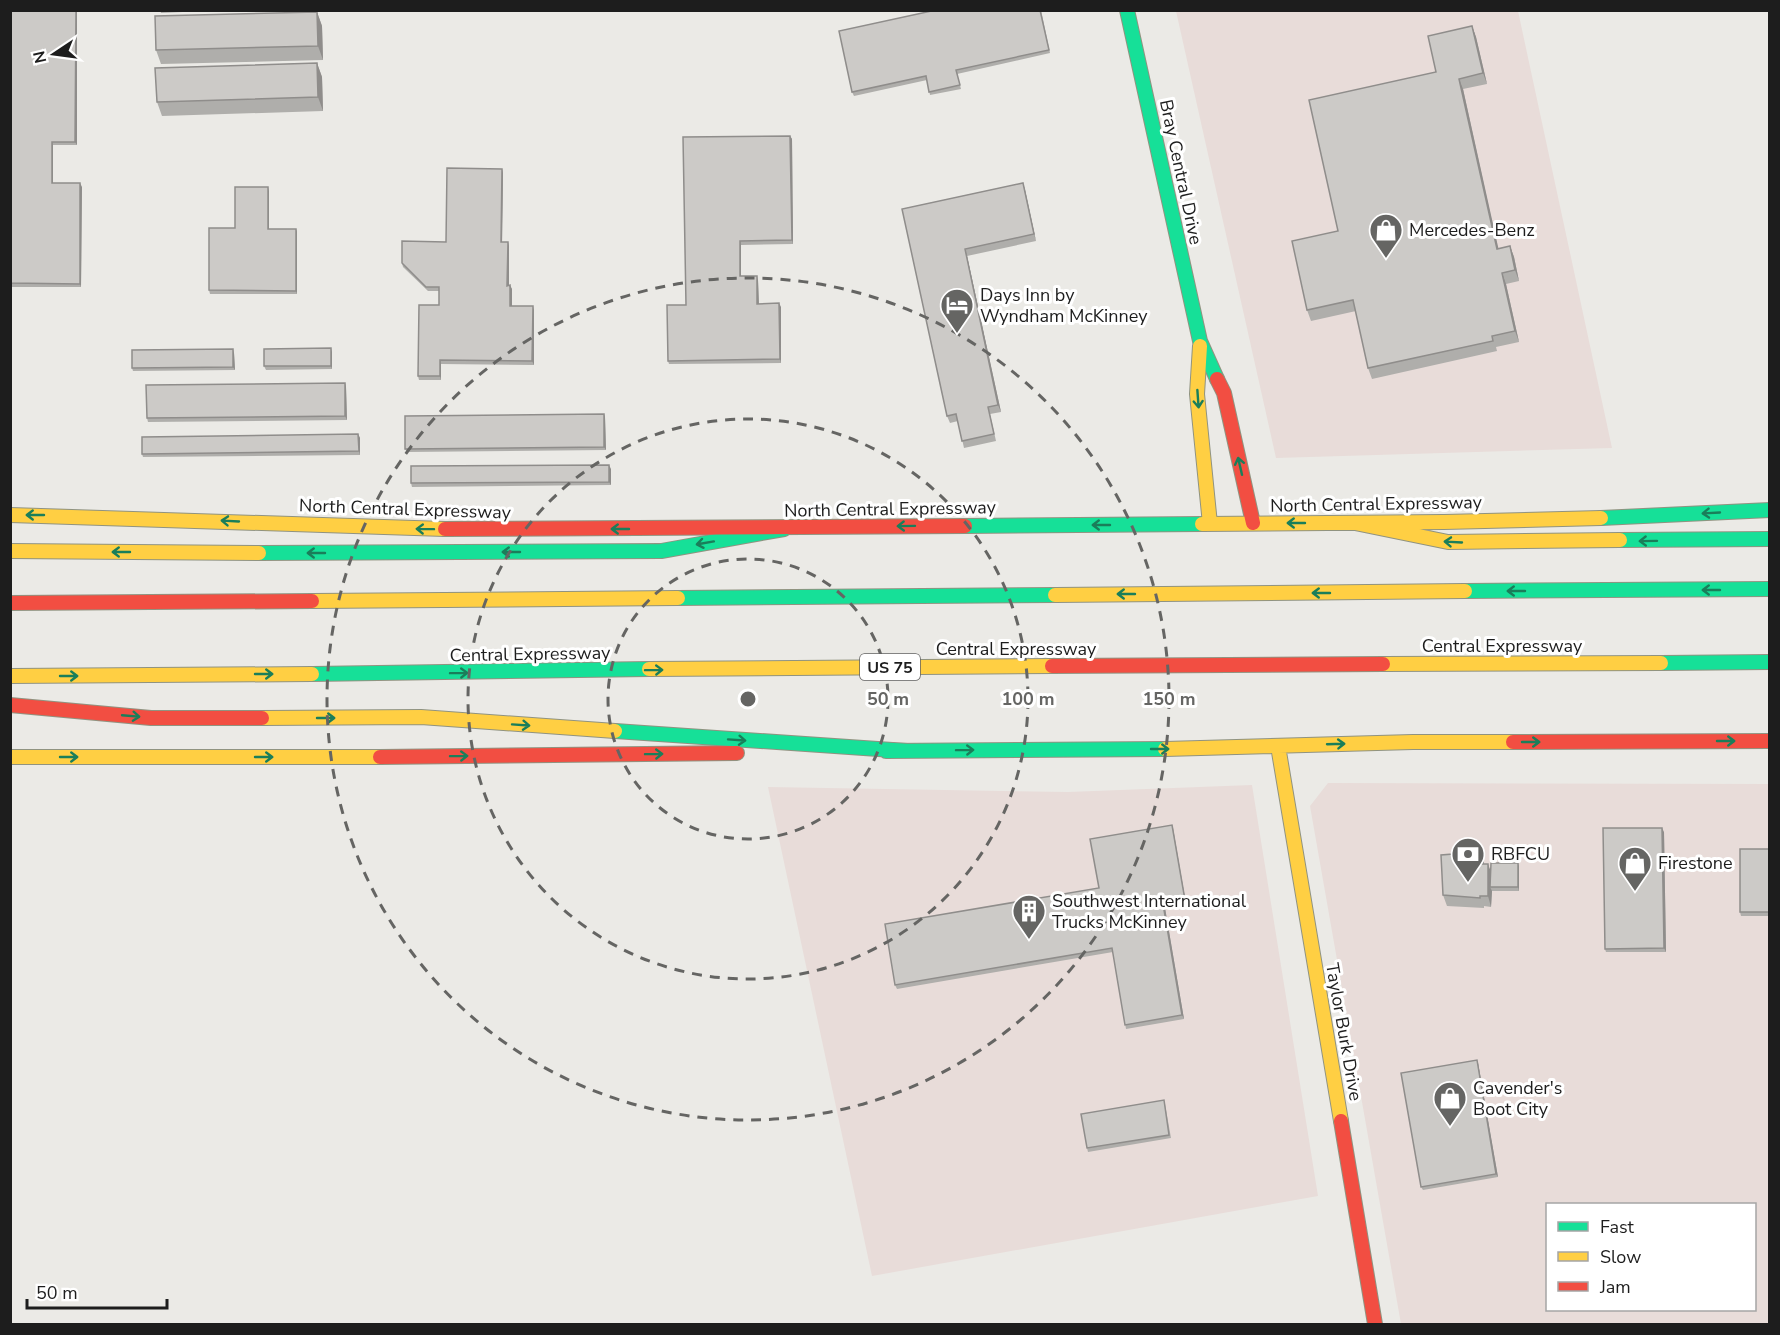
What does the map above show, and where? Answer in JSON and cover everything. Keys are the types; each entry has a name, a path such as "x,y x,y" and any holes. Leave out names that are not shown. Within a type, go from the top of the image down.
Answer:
{"main road":[{"name":"Bray Central Drive","path":"1127,10 1200,341 1224,393 1254,523"},
{"name":"Bray Central Drive","path":"1200,341 1197,394 1210,524"},
{"name":"North Central Expressway","path":"10,515 112,515 378,529 784,529 1354,523 1642,517 1770,510"},
{"path":"1354,523 1448,542 1770,539"},
{"path":"10,551 361,554 661,551 784,529"},
{"path":"10,603 1770,589"},
{"name":"Central Expressway","path":"10,676 414,674 723,668 1770,662"},
{"path":"10,705 151,718 421,717 907,751"},
{"path":"10,757 346,757 1198,749 1413,742 1770,741"},
{"name":"Taylor Burk Drive","path":"1278,746 1375,1324"}],"shaded area":[{"path":"1176,11 1518,11 1612,448 1276,458"},
{"path":"1328,783 1769,784 1769,1324 1401,1324 1310,806"},
{"path":"1252,785 1318,1196 872,1276 768,787 1068,792"}],"building":[{"path":"10,10 76,10 75,142 52,142 52,183 80,183 80,284 10,283"},
{"path":"936,10 1040,10 1049,50 956,70 960,85 929,92 926,76 852,92 839,31"},
{"path":"317,12 318,46 156,50 155,16"},
{"path":"1472,26 1483,73 1459,79 1497,249 1510,246 1515,270 1502,273 1515,331 1492,336 1493,341 1368,368 1353,300 1307,310 1292,241 1338,231 1309,100 1436,72 1428,36"},
{"path":"317,63 318,97 157,102 155,68"},
{"path":"790,136 792,240 740,241 740,276 757,276 757,304 779,303 780,359 668,361 667,305 686,305 683,137"},
{"path":"447,168 502,169 501,242 508,242 507,286 510,285 510,306 533,306 532,361 440,360 440,376 418,376 419,305 439,305 439,287 426,287 402,263 402,241 446,242"},
{"name":"Days Inn by Wyndham McKinney","path":"1023,183 1034,234 965,249 998,405 988,407 994,434 962,441 956,414 947,416 902,209"},
{"path":"235,187 268,187 268,229 296,229 296,291 209,290 209,228 235,228"},
{"path":"331,348 331,366 264,366 264,349"},
{"path":"233,349 233,367 132,368 132,350"},
{"path":"345,383 345,416 147,418 146,385"},
{"path":"604,414 604,447 405,449 405,416"},
{"path":"358,434 359,451 142,454 142,437"},
{"path":"609,465 609,482 411,483 411,466"},
{"name":"Southwest International Trucks McKinney","path":"1172,825 1185,900 1163,904 1182,1015 1125,1025 1112,948 895,985 885,924 1099,888 1090,839"},
{"name":"Firestone","path":"1603,828 1662,828 1664,948 1605,949"},
{"path":"1740,849 1770,849 1770,912 1740,912"},
{"name":"RBFCU","path":"1453,851 1480,851 1480,864 1488,864 1488,896 1480,896 1480,898 1443,895 1441,855 1453,854"},
{"path":"1491,863 1518,863 1518,887 1490,887"},
{"name":"Cavender's Boot City","path":"1477,1060 1496,1174 1421,1187 1401,1073"},
{"path":"1164,1100 1169,1135 1087,1148 1081,1114"}],"traffic: fast":[{"path":"1127,10 1200,341 1217,379"},
{"path":"1601,518 1770,510"},
{"path":"965,526 1202,524"},
{"path":"259,553 661,551 784,529"},
{"path":"1620,540 1770,539"},
{"path":"1465,591 1770,589"},
{"path":"678,598 1055,595"},
{"path":"1661,663 1770,662"},
{"path":"312,674 649,669"},
{"path":"615,731 907,751"},
{"path":"886,751 1165,749"}],"traffic: slow":[{"path":"1200,346 1197,394 1210,524"},
{"path":"10,515 445,529"},
{"path":"1202,524 1601,518"},
{"path":"1355,523 1448,542 1620,540"},
{"path":"10,551 259,553"},
{"path":"1055,595 1465,591"},
{"path":"312,601 678,598"},
{"path":"1383,664 1661,663"},
{"path":"649,669 1052,666"},
{"path":"10,676 312,674"},
{"path":"262,718 421,717 615,731"},
{"path":"1165,749 1413,742 1513,742"},
{"path":"1278,746 1341,1121"},
{"path":"10,757 380,757"}],"traffic: jam":[{"path":"1217,379 1224,393 1253,523"},
{"path":"445,529 965,526"},
{"path":"10,603 312,601"},
{"path":"1052,666 1383,664"},
{"path":"10,705 151,718 262,718"},
{"path":"1513,742 1770,741"},
{"path":"380,757 737,753"},
{"path":"1341,1121 1375,1324"}],"place":[{"name":"Mercedes-Benz","path":"1386,259"},
{"name":"Days Inn by Wyndham McKinney","path":"957,334"},
{"name":"RBFCU","path":"1468,883"},
{"name":"Firestone","path":"1635,892"},
{"name":"Southwest International Trucks McKinney","path":"1029,940"},
{"name":"Cavender's Boot City","path":"1450,1127"}]}
